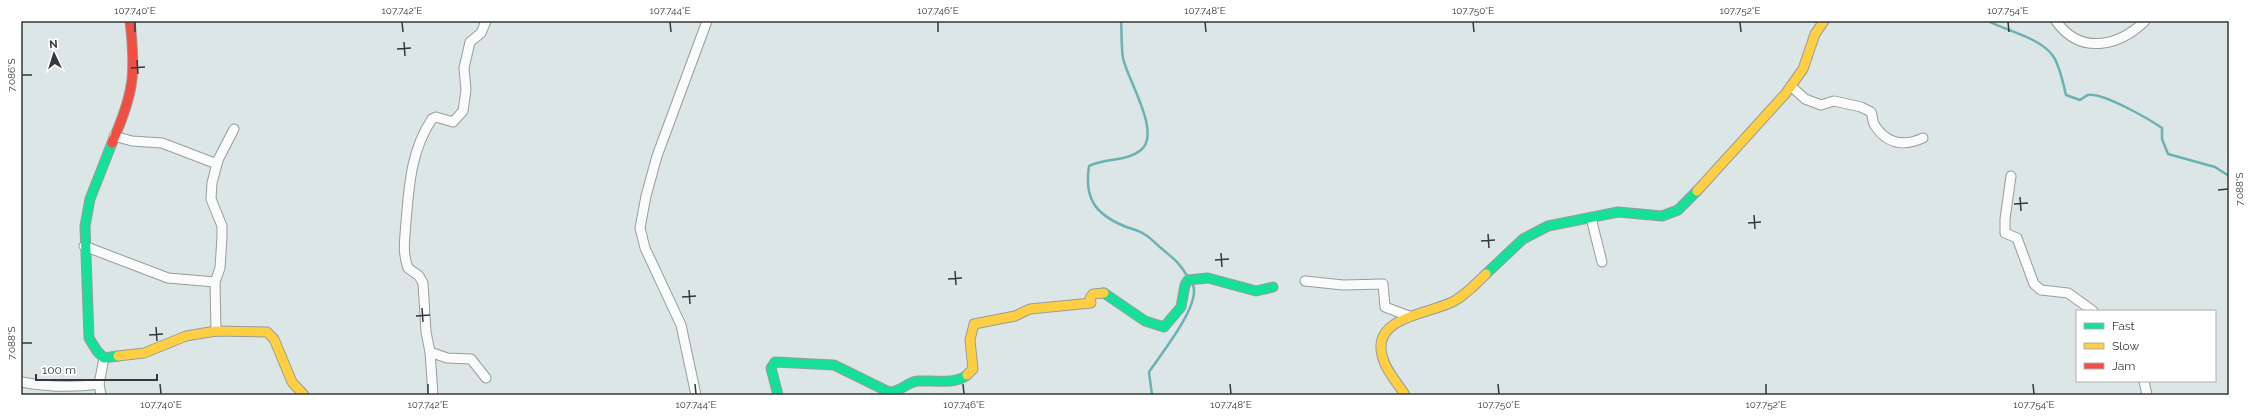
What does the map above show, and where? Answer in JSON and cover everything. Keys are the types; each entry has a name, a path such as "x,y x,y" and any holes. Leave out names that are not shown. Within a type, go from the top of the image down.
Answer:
{"street":[{"path":"130,21 133,80 88,208 84,231 89,339 93,349 104,358 144,353 186,336 216,331 267,332 274,339 292,382 304,395"},
{"path":"433,395 422,280 408,268 403,246 410,178 421,136 432,119 436,117 453,122 463,112 466,90 464,68 470,42 481,33 486,21"},
{"path":"696,395 681,325 645,248 640,228 646,196 657,156 707,21"},
{"path":"1405,395 1385,364 1380,350 1385,334 1409,316 1442,307 1455,300 1512,249 1539,229 1567,221 1624,212 1654,218 1671,214 1678,210 1720,168 1791,86 1803,69 1814,34 1824,21"},
{"path":"2056,21 2073,39 2090,44 2120,39 2137,29 2145,21"},
{"path":"1791,86 1805,99 1821,105 1834,101 1861,107 1871,112 1873,122 1884,138 1898,144 1908,144 1923,138"},
{"path":"216,331 215,282 220,268 222,226 211,199 212,183 217,164 234,129"},
{"path":"114,136 132,142 162,143 217,164"},
{"path":"2011,176 2004,219 2005,233 2017,238 2033,282 2042,290 2068,293 2092,310"},
{"path":"1591,218 1602,262"},
{"path":"84,246 168,278 215,282"},
{"path":"778,395 771,368 775,362 784,364 806,362 833,365 869,383 896,392 916,381 936,382 969,375 973,369 971,342 972,327 974,324 1016,316 1028,309 1091,303 1090,298 1093,294 1102,292 1115,299 1139,318 1164,328 1181,307 1185,285 1188,280 1208,278 1256,291 1273,287"},
{"path":"1304,281 1343,285 1383,284 1385,307 1409,316"},
{"path":"430,352 437,353 448,358 471,359 486,378"},
{"path":"101,395 99,384 104,358"},
{"path":"21,382 61,387 99,384"},
{"path":"2144,382 2147,395"}],"waterway":[{"path":"1121,21 1123,58 1146,119 1148,131 1146,142 1141,150 1135,154 1089,166 1088,187 1090,196 1094,204 1106,216 1149,237 1176,261 1188,277"},
{"path":"1988,21 2032,40 2048,50 2058,65 2066,95 2080,100 2088,95 2095,95 2125,107 2162,128 2162,139 2168,154 2215,167 2229,176"},
{"path":"1152,395 1149,372 1186,317 1194,294 1193,285"}],"traffic: fast":[{"path":"112,143 90,199 85,226 89,338 97,351 104,358 118,356"},
{"path":"1486,274 1523,239 1548,226 1618,212 1662,216 1678,210 1697,191"},
{"path":"1104,293 1145,321 1164,327 1181,307 1185,285 1188,280 1208,278 1256,291 1273,287"},
{"path":"778,395 771,368 775,362 834,365 889,392 893,392 918,381 950,381 967,375"}],"traffic: slow":[{"path":"1697,191 1786,93 1803,69 1815,34 1824,21"},
{"path":"1405,395 1388,371 1382,355 1381,342 1386,332 1395,324 1407,318 1446,305 1456,300 1486,274"},
{"path":"967,375 973,369 970,340 974,324 1015,316 1030,309 1091,303 1090,298 1093,294 1104,293"},
{"path":"118,356 144,353 186,336 216,331 267,332 274,339 292,382 304,395"}],"traffic: jam":[{"path":"112,143 125,110 132,83 133,55 130,21"}]}
